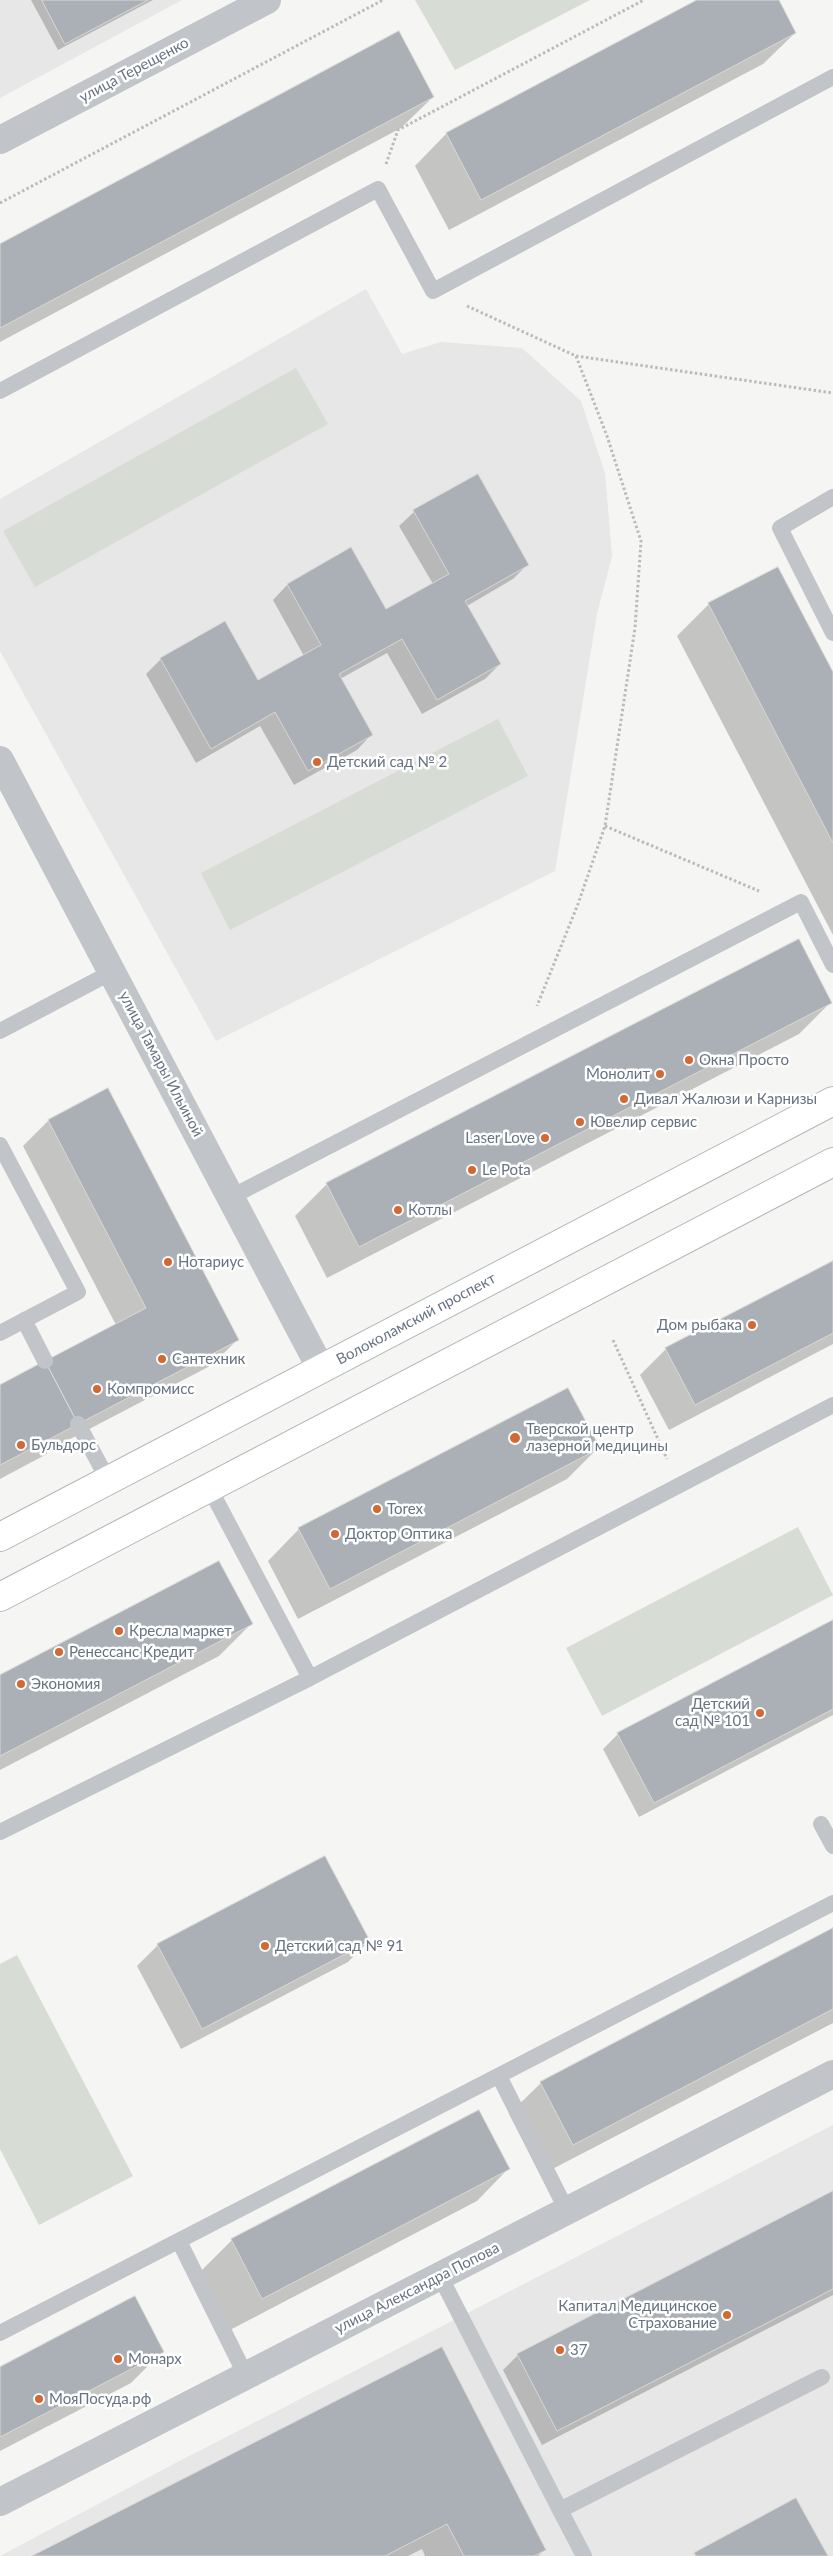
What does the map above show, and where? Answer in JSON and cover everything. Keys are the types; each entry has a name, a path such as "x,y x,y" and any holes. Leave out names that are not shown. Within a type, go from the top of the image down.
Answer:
{"main road":[{"name":"Волоколамский проспект","path":"0,1537 833,1101"},
{"path":"0,1597 833,1162"}],"street":[{"name":"улица Терещенко","path":"0,140 267,0"},
{"name":"улица Тамары Ильиной","path":"0,760 321,1368"},
{"name":"улица Александра Попова","path":"0,2502 440,2276 831,2079"}],"lane":[{"path":"0,391 378,189 433,291 833,77"},
{"path":"833,497 780,528 833,633"},
{"path":"231,1198 801,902 833,965"},
{"path":"0,1031 112,972"},
{"path":"0,1145 78,1292 0,1333"},
{"path":"24,1320 45,1361"},
{"path":"0,1832 310,1678 833,1405"},
{"path":"78,1424 108,1480"},
{"path":"209,1487 310,1678"},
{"path":"821,1824 833,1846"},
{"path":"0,2333 833,1903"},
{"path":"499,2076 568,2211"},
{"path":"179,2240 246,2376"},
{"path":"440,2276 584,2556"},
{"path":"560,2510 822,2377"}],"path":[{"path":"0,203 383,0"},
{"path":"378,189 398,130 644,0"},
{"path":"433,291 576,356 833,392"},
{"path":"519,1048 578,904 605,826 635,628 642,541 607,436 576,356"},
{"path":"605,826 750,889 801,902"},
{"path":"613,1340 679,1485"}],"shaded area":[{"path":"0,0 182,0 0,98"},
{"path":"415,0 590,0 455,70"},
{"name":"Детский сад № 2","path":"366,289 402,354 441,342 522,348 581,401 605,473 612,556 597,614 555,871 216,1041 0,651 0,499"},
{"path":"296,368 328,424 35,587 3,531"},
{"path":"498,719 528,776 230,930 201,873"},
{"path":"798,1527 833,1595 602,1716 566,1648"},
{"path":"17,1955 133,2176 39,2225 0,2149 0,1964"},
{"path":"833,2125 833,2556 0,2556 166,2468"}],"building":[{"path":"42,0 148,0 65,44"},
{"path":"697,0 779,0 796,33 481,200 446,133"},
{"path":"399,31 434,97 0,328 0,244"},
{"path":"478,474 529,565 465,601 501,664 437,700 402,639 339,674 373,735 308,771 275,712 211,749 160,658 225,621 258,680 321,645 287,584 351,547 386,609 449,574 413,510"},
{"path":"778,567 833,672 833,843 708,603"},
{"path":"799,939 832,1003 359,1247 326,1183"},
{"path":"108,1088 239,1340 78,1424 45,1361 146,1308 48,1120"},
{"path":"833,1261 833,1333 695,1405 665,1348"},
{"path":"45,1361 78,1424 0,1465 0,1385"},
{"path":"568,1388 600,1448 330,1589 298,1528"},
{"path":"219,1561 253,1624 0,1756 0,1675"},
{"path":"833,1620 833,1709 654,1803 617,1733"},
{"path":"325,1856 370,1941 202,2029 157,1944"},
{"path":"833,1928 833,2009 573,2145 540,2082"},
{"path":"479,2110 510,2169 262,2299 231,2239"},
{"path":"833,2191 833,2289 557,2431 517,2354"},
{"path":"135,2296 164,2352 0,2437 0,2367"},
{"path":"442,2347 546,2550 534,2556 464,2556 447,2524 385,2556 32,2556"},
{"path":"796,2498 828,2556 696,2556 694,2553"}],"place":[{"name":"Детский сад № 2","path":"317,762"},
{"name":"Окна Просто","path":"689,1060"},
{"name":"Монолит","path":"660,1074"},
{"name":"Дивал Жалюзи и Карнизы","path":"624,1099"},
{"name":"Ювелир сервис","path":"580,1122"},
{"name":"Laser Love","path":"545,1138"},
{"name":"Le Pota","path":"472,1170"},
{"name":"Котлы","path":"398,1210"},
{"name":"Нотариус","path":"168,1262"},
{"name":"Дом рыбака","path":"752,1325"},
{"name":"Сантехник","path":"162,1359"},
{"name":"Компромисс","path":"97,1389"},
{"name":"Тверской центр лазерной медицины","path":"515,1438"},
{"name":"Бульдорс","path":"21,1445"},
{"name":"Torex","path":"377,1509"},
{"name":"Доктор Оптика","path":"335,1534"},
{"name":"Кресла маркет","path":"119,1631"},
{"name":"Ренессанс Кредит","path":"59,1652"},
{"name":"Экономия","path":"21,1684"},
{"name":"Детский сад № 101","path":"760,1713"},
{"name":"Детский сад № 91","path":"265,1946"},
{"name":"Капитал Медицинское Страхование","path":"727,2315"},
{"name":"37","path":"560,2350"},
{"name":"Монарх","path":"118,2359"},
{"name":"МояПосуда.рф","path":"39,2399"}]}
